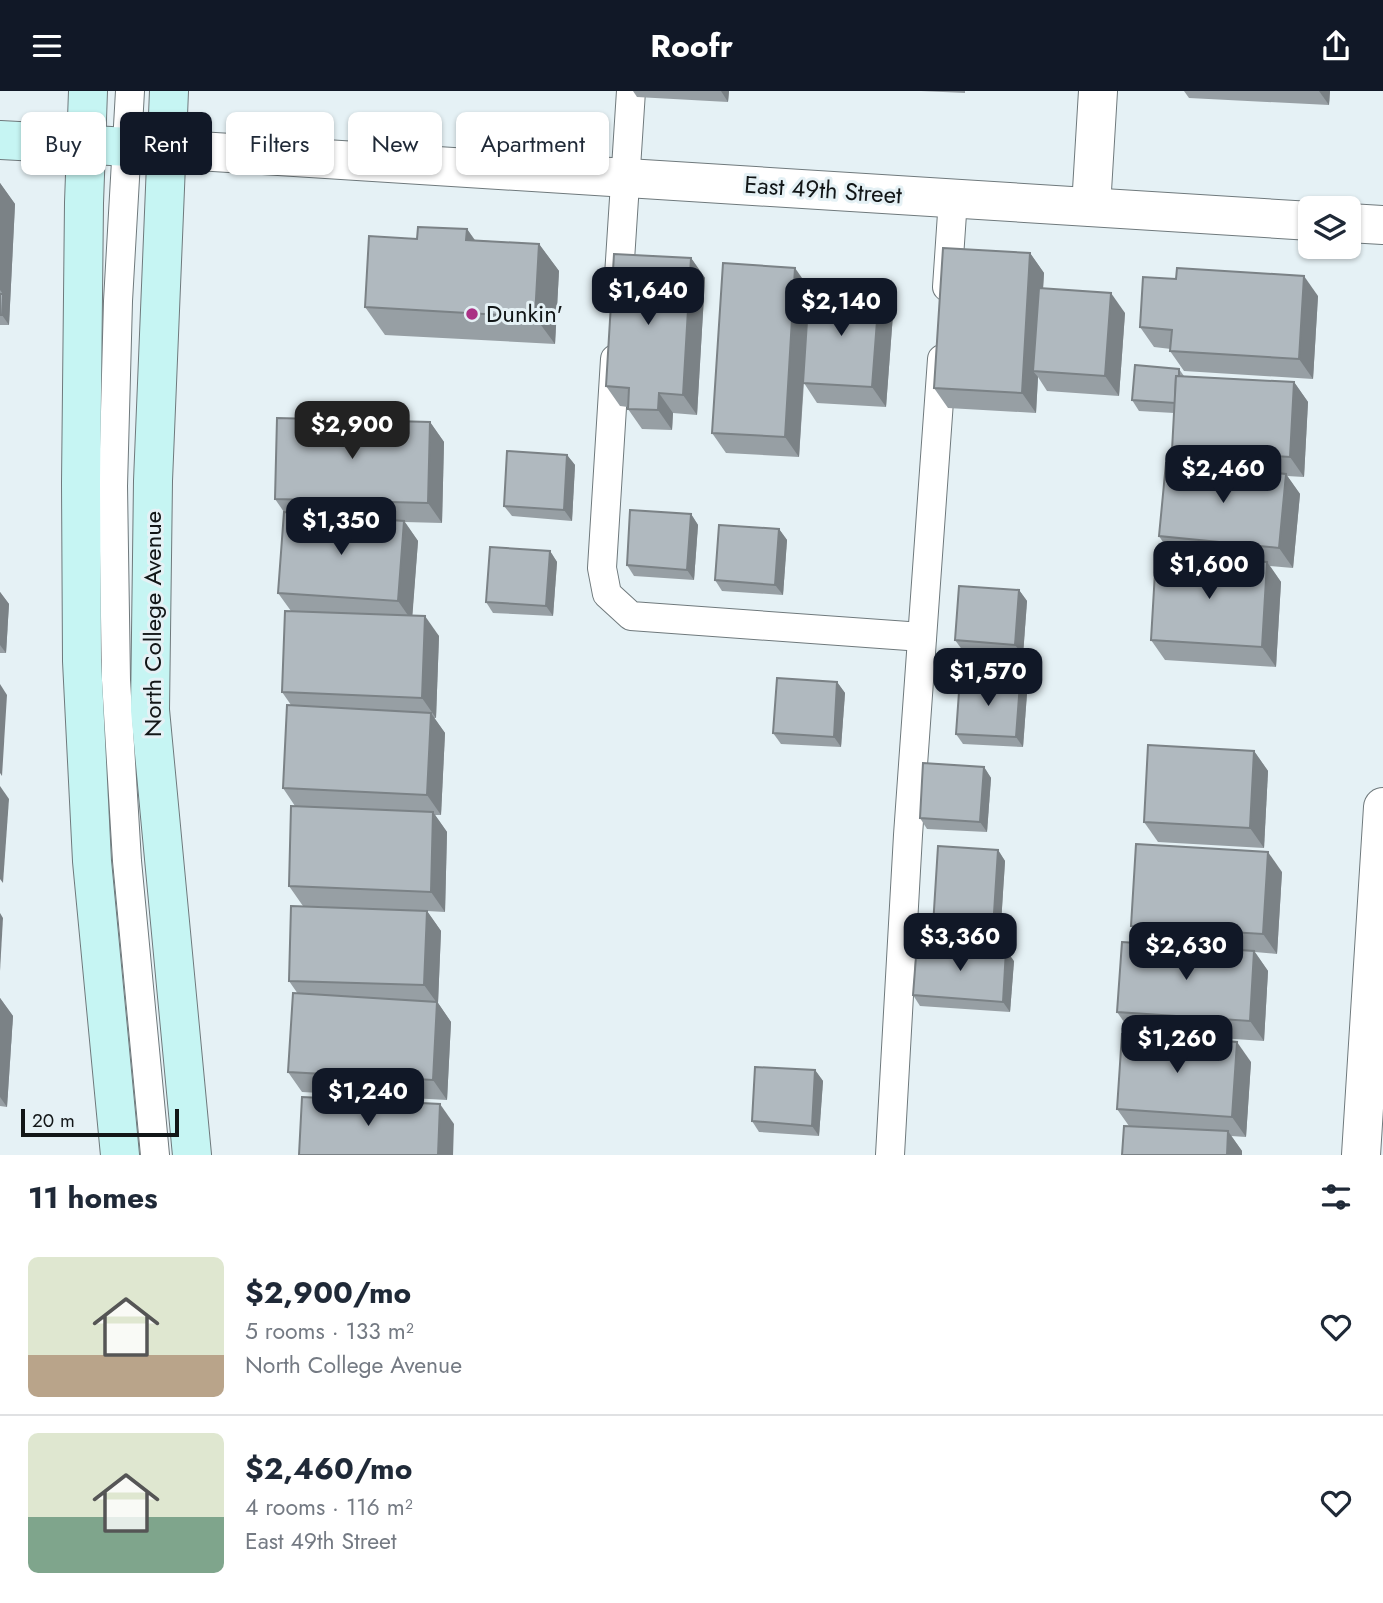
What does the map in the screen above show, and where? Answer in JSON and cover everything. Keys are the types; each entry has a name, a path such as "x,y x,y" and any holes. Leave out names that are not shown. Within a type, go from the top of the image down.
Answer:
{"main road":[{"path":"88,91 88,112"},
{"name":"North College Avenue","path":"168,112 169,91"},
{"name":"East 49th Street","path":"0,140 21,141"},
{"path":"86,175 80,483 82,661 92,861 120,1155"},
{"name":"North College Avenue","path":"165,175 153,481 150,710 192,1155"}],"street":[{"path":"1091,207 1098,91"},
{"name":"East 49th Street","path":"212,152 1298,220"},
{"path":"1361,224 1383,226"},
{"path":"1361,1155 1383,807"}],"lane":[{"name":"North College Avenue","path":"129,112 130,91"},
{"path":"631,91 602,568 607,594 631,616 922,637"},
{"name":"North College Avenue","path":"125,175 118,301 113,486 116,680 127,861 155,1155"},
{"path":"890,1155 922,637 953,199"}],"building":[{"path":"418,227 467,229 466,240 539,244 535,317 365,307 369,236 417,239"},
{"path":"943,248 1030,253 1022,393 934,388"},
{"path":"614,254 691,258 683,395 659,393 658,410 628,409 629,388 606,386"},
{"path":"723,263 795,268 785,437 712,433"},
{"path":"1177,268 1304,276 1299,359 1170,351 1172,330 1140,327 1143,277 1176,279"},
{"path":"1039,288 1111,293 1105,376 1033,371"},
{"path":"809,290 879,294 872,387 803,383"},
{"path":"0,294 3,294 2,315 0,315"},
{"path":"1135,365 1179,369 1179,376 1176,376 1175,403 1132,400"},
{"path":"1176,376 1294,382 1290,457 1172,450"},
{"path":"277,418 430,422 428,503 275,499"},
{"path":"507,451 567,455 564,510 504,506"},
{"path":"1166,463 1286,474 1279,548 1159,536"},
{"path":"630,510 691,514 687,570 627,565"},
{"path":"284,512 404,521 398,601 278,593"},
{"path":"719,525 779,529 775,585 715,580"},
{"path":"490,547 550,551 546,606 486,602"},
{"path":"1156,555 1267,562 1262,647 1151,640"},
{"path":"959,586 1019,590 1015,645 955,640"},
{"path":"285,611 425,616 422,698 282,692"},
{"path":"777,678 837,682 834,737 773,733"},
{"path":"960,678 1020,683 1016,737 956,734"},
{"path":"287,705 431,713 427,795 283,788"},
{"path":"1148,745 1254,751 1250,828 1144,822"},
{"path":"923,763 984,767 980,822 920,818"},
{"path":"291,806 433,812 431,892 289,886"},
{"path":"1136,844 1268,852 1263,934 1131,926"},
{"path":"938,846 998,850 993,929 933,926"},
{"path":"291,906 427,911 424,985 289,981"},
{"path":"1122,942 1254,951 1250,1021 1117,1012"},
{"path":"917,944 1006,950 1003,1002 913,995"},
{"path":"293,993 437,1002 433,1080 288,1072"},
{"path":"1122,1034 1237,1042 1232,1117 1117,1109"},
{"path":"755,1067 815,1070 812,1126 752,1121"},
{"path":"302,1097 440,1104 438,1155 299,1155"},
{"path":"1124,1126 1228,1131 1227,1155 1122,1155"}],"place":[{"name":"Dunkin'","path":"472,314"}]}
